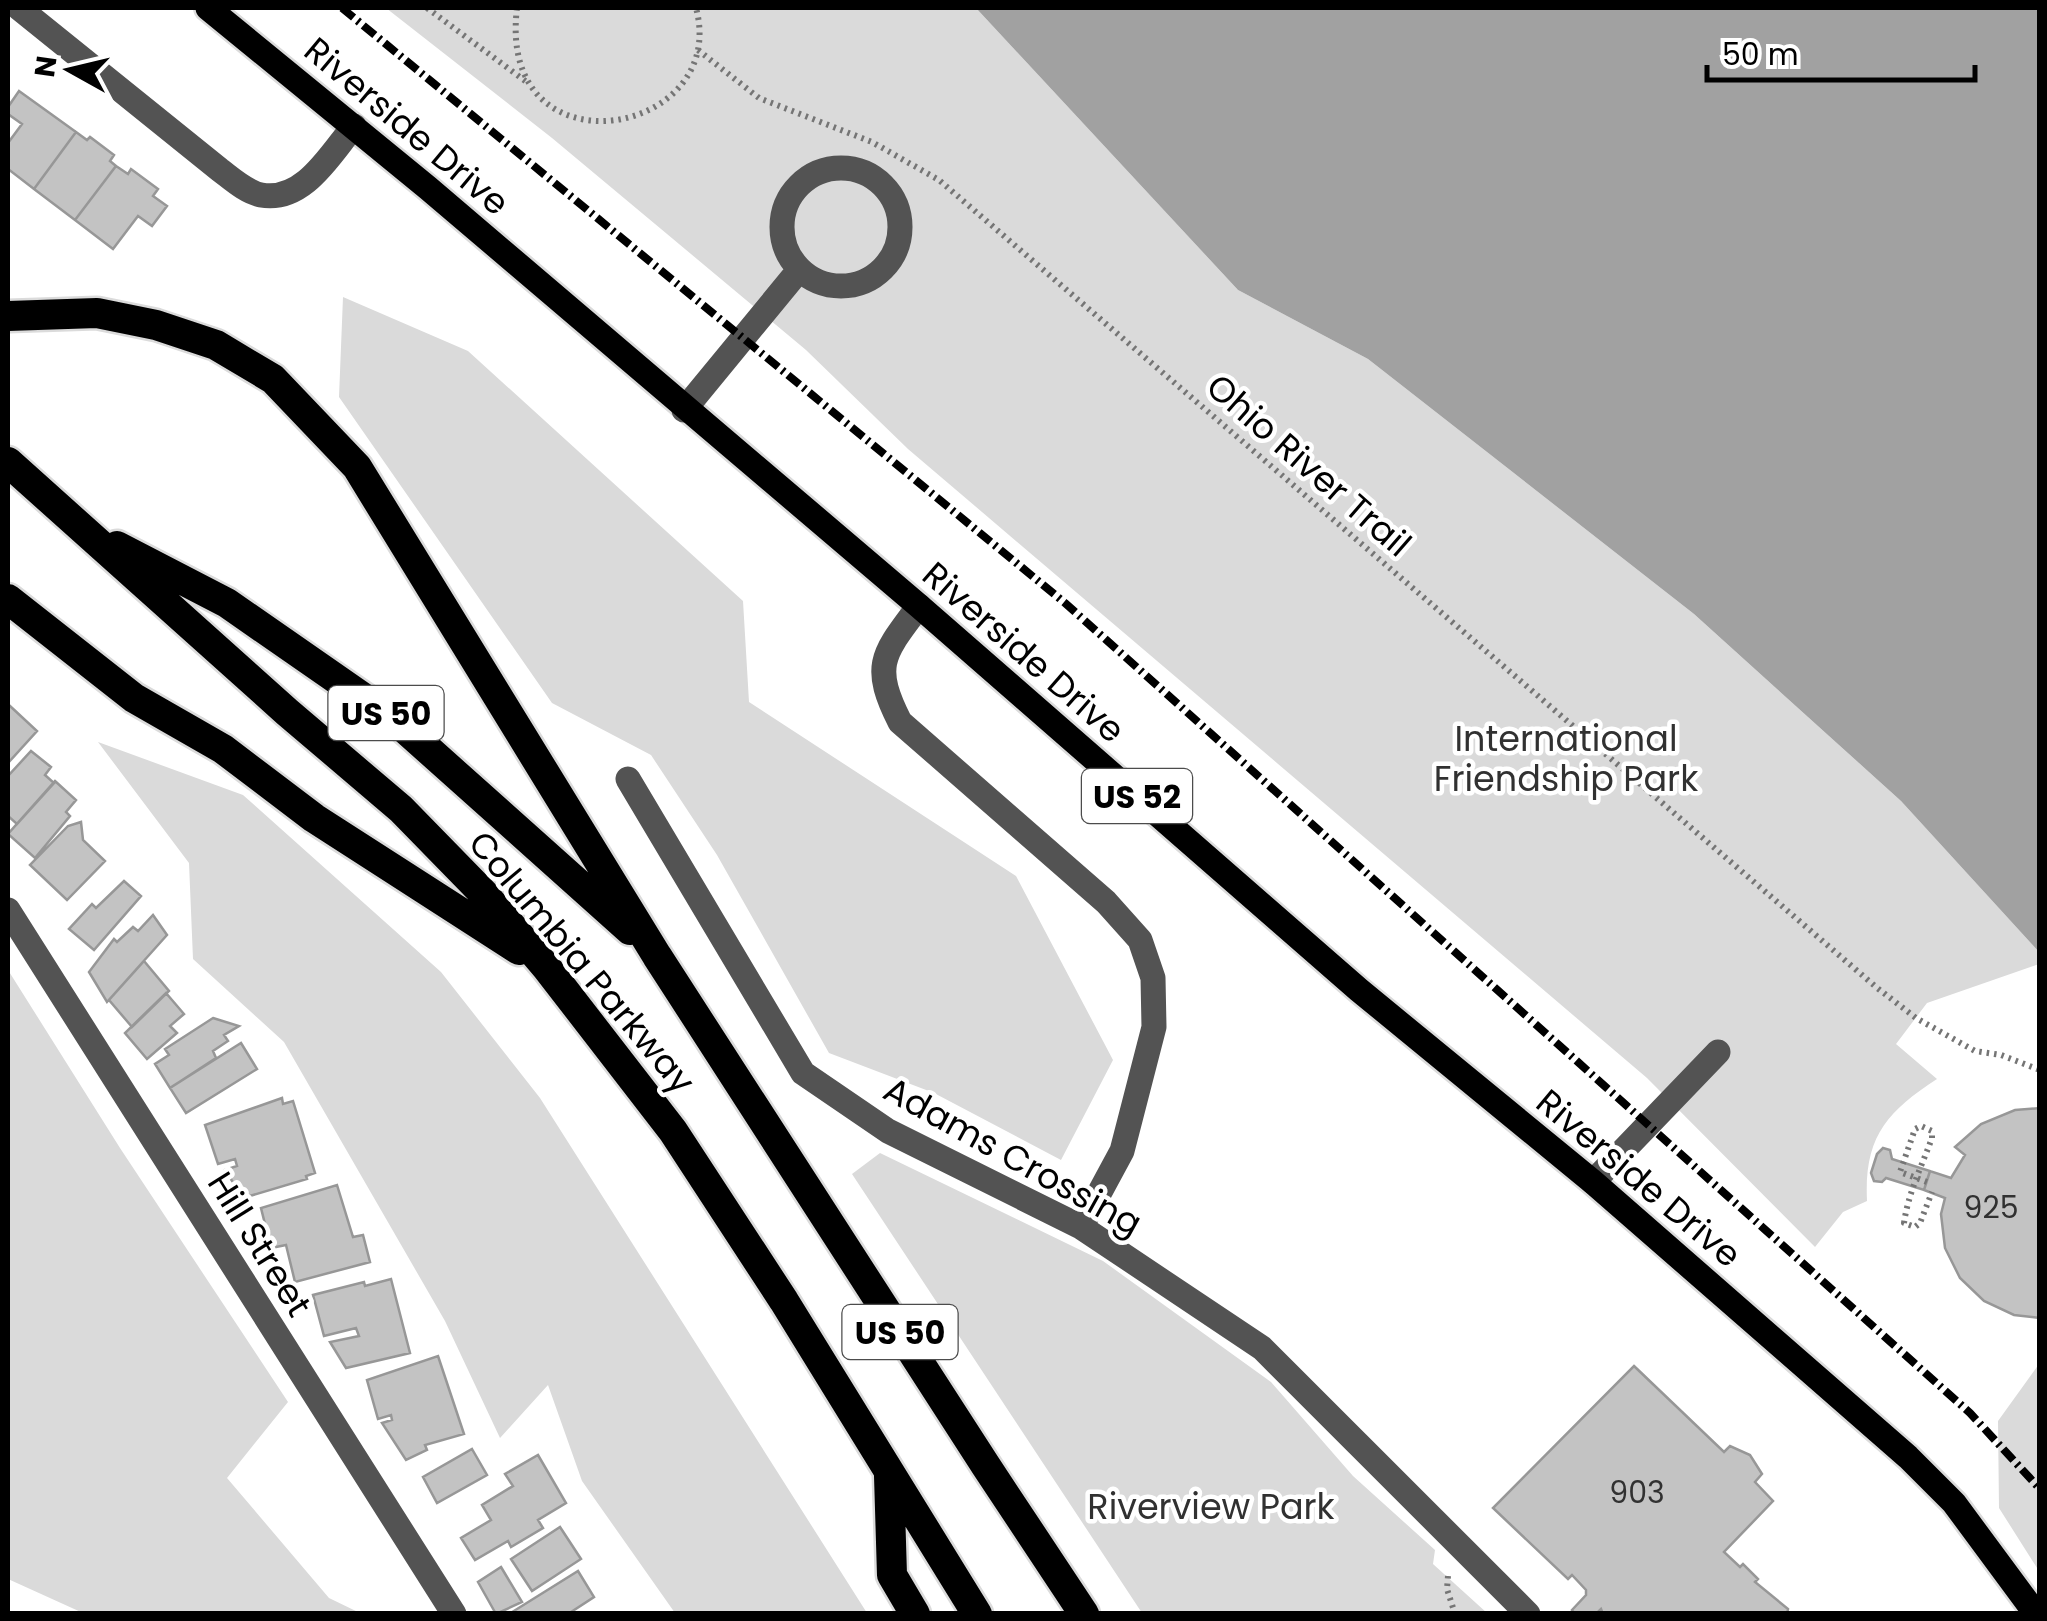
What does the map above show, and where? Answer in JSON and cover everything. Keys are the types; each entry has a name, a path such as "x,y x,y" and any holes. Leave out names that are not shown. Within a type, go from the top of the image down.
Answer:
{"highway":[{"path":"8,316 97,312 156,325 216,345 273,380 357,468 658,956"},
{"name":"Columbia Parkway","path":"8,462 286,712 402,809 484,894 547,968 673,1132 784,1301 977,1614"},
{"name":"US 50","path":"74,524 227,604 394,718 658,956 1084,1614"},
{"path":"8,599 134,698 223,749 314,818 547,968"},
{"name":"US 50","path":"889,1473 892,1575 914,1614"}],"main road":[{"name":"Riverside Drive","path":"208,8 354,126 919,606 1359,990 1593,1182 1908,1458 1954,1503 2036,1614"}],"street":[{"path":"18,8 220,170 262,196 291,192 306,183 354,126"},
{"path":"852,168 871,175 884,186 896,206 900,235 894,255 880,271 862,282 842,287 812,279 800,270 787,253 782,236 783,215 787,202 806,178 825,169 852,168"},
{"path":"684,410 800,270"},
{"path":"919,606 890,645 885,663 883,688 900,722 1106,902 1140,940 1153,978 1154,1027 1140,1090 1122,1150 1081,1227"},
{"name":"Adams Crossing","path":"628,780 803,1074 888,1131 1081,1227 1262,1348 1528,1614"},
{"name":"Hill Street","path":"8,910 454,1614"},
{"path":"1593,1182 1718,1052"}],"path":[{"path":"428,8 568,116 598,122 640,116 664,101 698,50 696,8"},
{"path":"517,8 516,56 529,83"},
{"name":"Ohio River Trail","path":"698,50 760,98 872,142 939,180 1876,987 1916,1018 1975,1051 2001,1055 2040,1070"},
{"path":"1927,1182 1917,1179 1900,1172 1915,1129 1921,1126 1932,1131 1932,1138 1917,1179 1904,1223 1915,1228 1920,1224 1932,1192"},
{"path":"1449,1566 1447,1588 1455,1614"}],"green space":[{"name":"International Friendship Park","path":"386,8 976,8 1238,290 1368,359 1694,614 1901,801 2039,952 2039,964 1927,1003 1896,1044 1937,1079 1892,1115 1874,1143 1867,1201 1843,1212 1815,1247 1647,1078 908,449 806,350 552,138"},
{"path":"343,297 468,351 743,601 749,702 1016,876 1113,1060 1061,1160 934,1093 829,1053 717,855 651,755 552,703 339,397"},
{"path":"98,742 243,795 441,972 540,1098 867,1613 675,1613 582,1481 548,1385 500,1438 445,1321 284,1042 193,959 189,863"},
{"path":"8,970 288,1402 227,1478 329,1598 360,1613 83,1613 8,1579"},
{"name":"Riverview Park","path":"880,1153 1103,1261 1271,1382 1353,1476 1435,1550 1433,1564 1487,1613 1142,1613 852,1174"},
{"path":"2039,1364 2039,1571 1999,1508 1998,1421"}],"shaded area":[{"path":"976,8 2039,8 2039,952 1901,801 1694,614 1368,359 1238,290"}],"building":[{"path":"19,91 76,132 34,189 8,169 8,143 22,124 8,114 8,107"},
{"path":"76,132 114,155 110,161 116,166 75,220 34,189"},
{"path":"116,166 128,174 131,169 158,189 153,196 167,206 152,226 138,216 113,249 75,220"},
{"path":"8,708 37,731 8,763"},
{"path":"31,751 51,767 45,775 54,783 17,824 8,816 8,776"},
{"path":"55,781 76,800 66,812 70,816 35,858 8,834"},
{"path":"81,822 83,840 105,861 67,900 30,865 68,826"},
{"path":"124,881 141,896 94,950 69,929 92,904 96,908"},
{"path":"153,915 167,935 107,1002 89,972 114,939 117,942 133,927 138,931"},
{"path":"144,961 169,991 132,1027 109,1000"},
{"path":"166,993 184,1014 170,1026 177,1033 147,1059 125,1033"},
{"path":"213,1018 239,1026 224,1035 228,1041 213,1051 216,1058 170,1088 155,1064 169,1055 165,1049"},
{"path":"241,1043 257,1069 186,1113 170,1088"},
{"path":"282,1098 283,1104 293,1101 315,1173 307,1179 243,1198 225,1170 237,1166 235,1159 218,1164 205,1125"},
{"path":"2040,1108 2040,1318 2014,1315 1984,1301 1960,1278 1945,1248 1941,1214 1945,1198 1924,1190 1930,1171 1951,1178 1965,1155 1955,1147 1981,1124 2015,1110"},
{"path":"1883,1148 1890,1150 1892,1159 1930,1171 1924,1190 1886,1178 1874,1181 1871,1173"},
{"path":"337,1185 353,1237 363,1235 370,1262 295,1282 286,1245 271,1248 261,1208"},
{"path":"391,1279 410,1353 346,1368 330,1342 359,1336 356,1328 324,1336 313,1295"},
{"path":"438,1356 464,1434 425,1445 427,1450 406,1460 382,1423 392,1420 391,1415 378,1419 367,1380"},
{"path":"1634,1366 1724,1452 1730,1446 1750,1455 1762,1474 1755,1482 1773,1501 1724,1552 1740,1567 1743,1564 1758,1579 1755,1582 1788,1609 1787,1614 1603,1614 1601,1609 1596,1614 1575,1614 1572,1610 1586,1590 1572,1575 1568,1579 1493,1508"},
{"path":"472,1449 487,1475 437,1503 423,1477"},
{"path":"538,1455 566,1503 538,1520 543,1528 511,1547 508,1541 475,1560 461,1538 491,1520 482,1505 513,1486 505,1474"},
{"path":"560,1527 581,1559 532,1591 511,1559"},
{"path":"501,1567 522,1602 496,1614 478,1582"},
{"path":"578,1571 594,1597 568,1614 509,1614"}],"railway":[{"path":"342,8 1065,603 1970,1413 2040,1489"}]}
